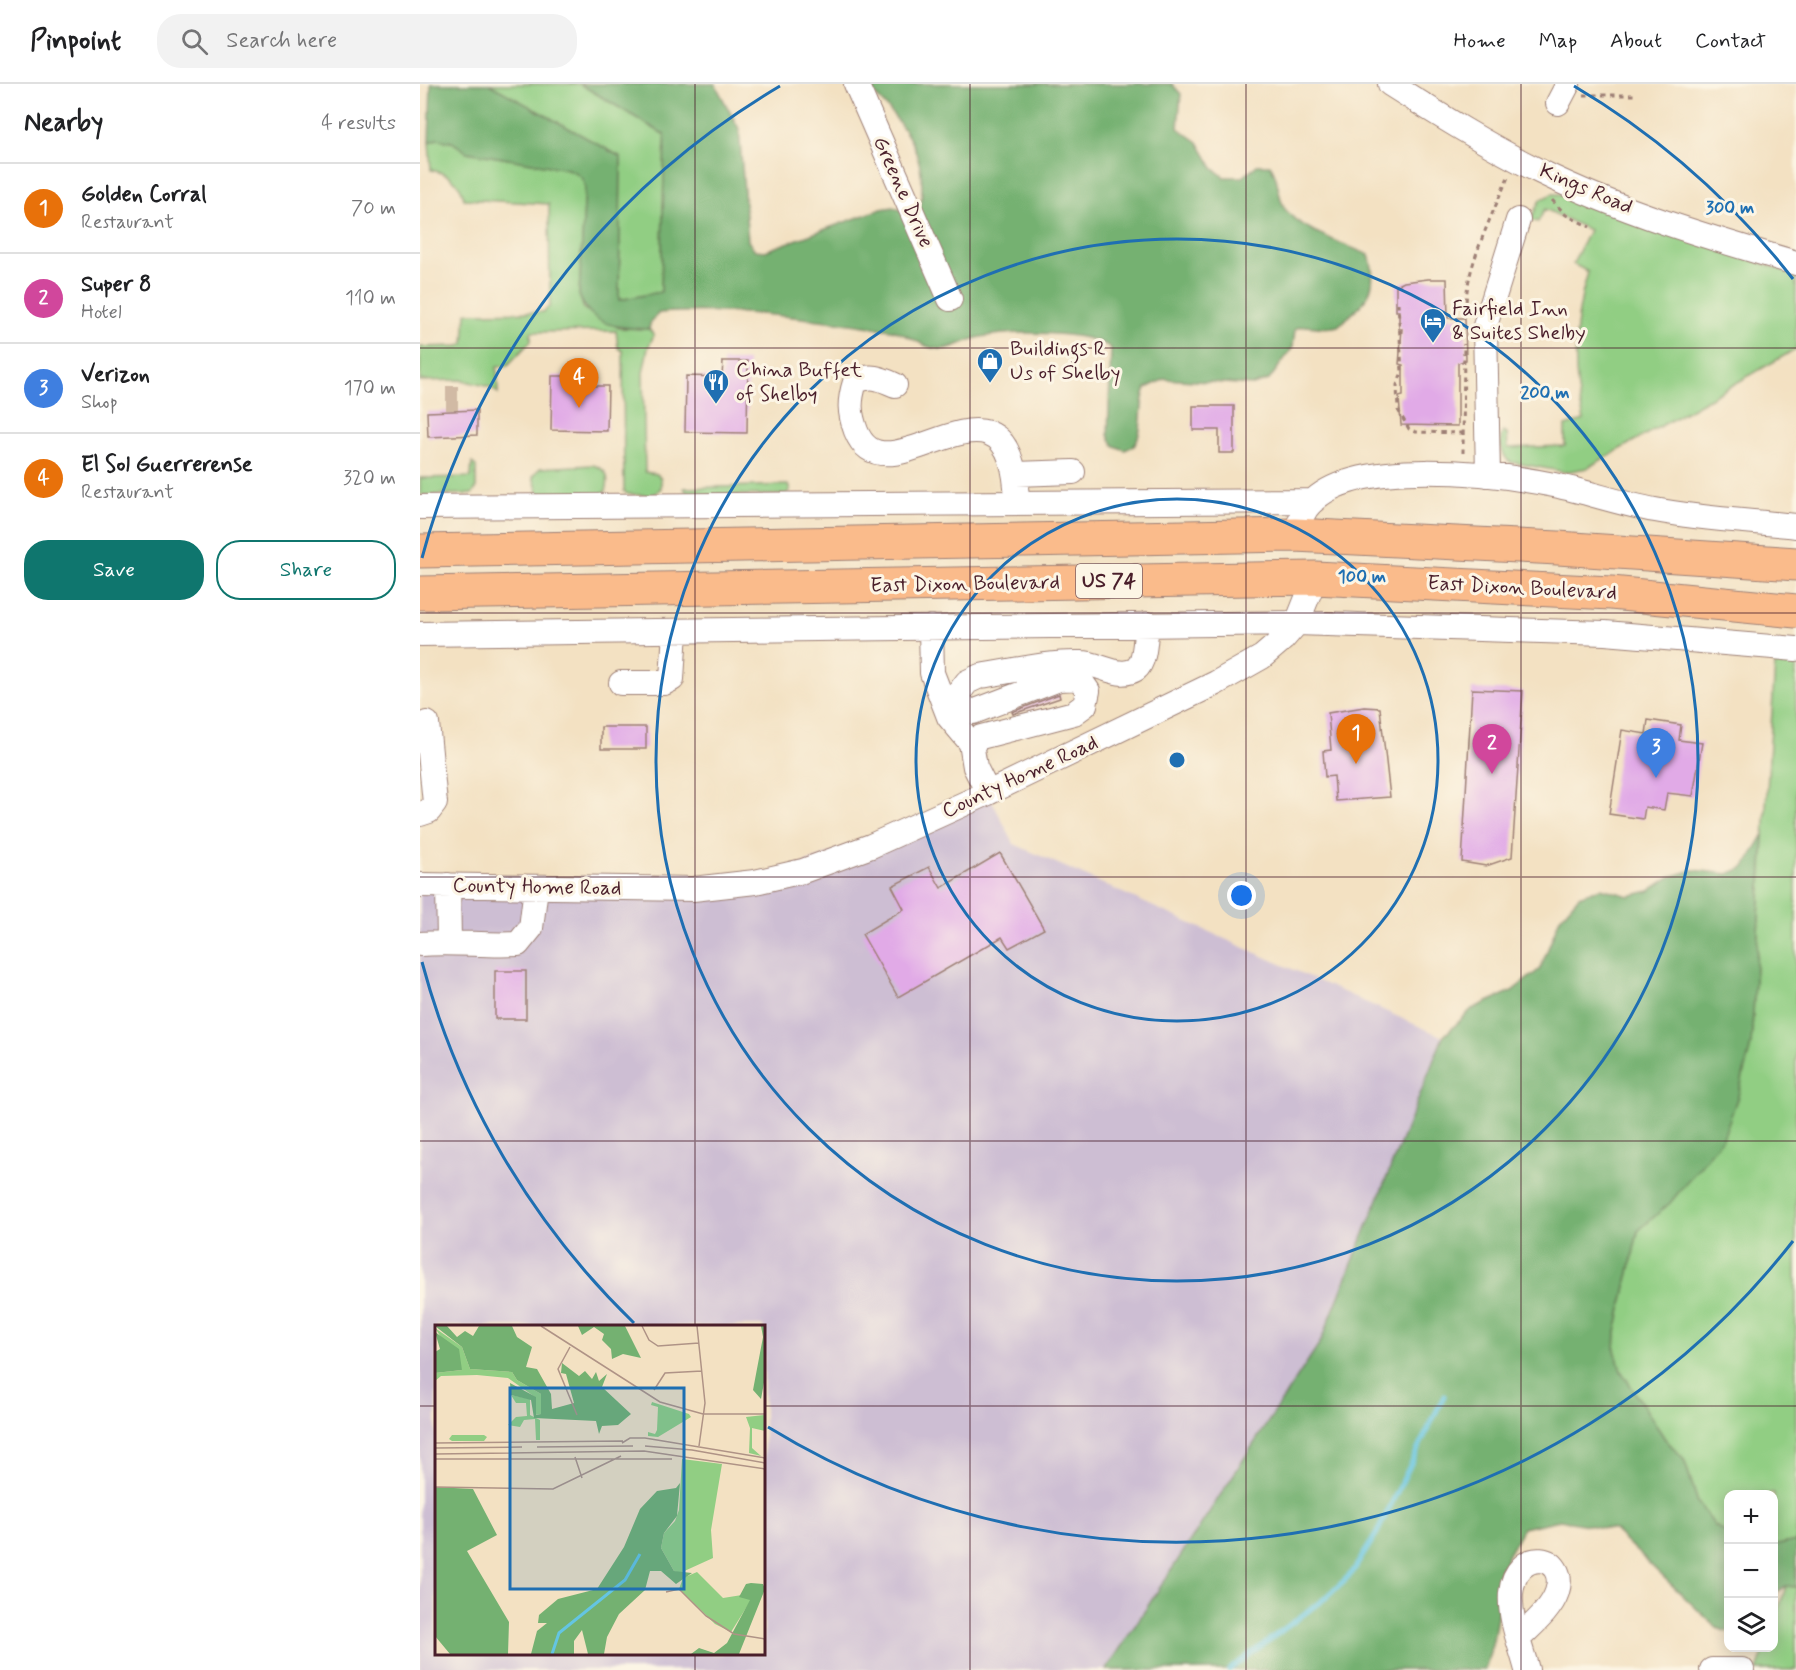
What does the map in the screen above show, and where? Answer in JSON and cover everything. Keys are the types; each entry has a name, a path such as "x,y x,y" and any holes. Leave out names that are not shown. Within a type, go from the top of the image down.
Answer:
{"highway":[{"name":"East Dixon Boulevard","path":"420,551 1295,536 1558,548 1796,564"},
{"path":"961,584 977,572 986,571 1122,564 1268,562 1284,557 1295,536"},
{"path":"1315,578 1322,566 1339,560 1524,560 1558,548"},
{"name":"East Dixon Boulevard","path":"420,593 1315,578 1611,593 1796,611"}],"street":[{"name":"Greene Drive","path":"856,84 950,299"},
{"name":"Kings Road","path":"1390,84 1468,134 1541,172 1669,223 1796,263"},
{"path":"1488,475 1485,326 1518,220"},
{"path":"895,385 879,378 866,376 855,382 849,401 850,414 860,439 870,449 884,454 901,453 968,430 983,430 1000,441 1012,458 1016,474 1017,502"},
{"path":"1016,474 1073,472"},
{"path":"1295,536 1312,501 1331,488 1370,476 1421,472 1488,475 1555,485 1655,510 1796,526"},
{"path":"420,507 1312,501"},
{"name":"County Home Road","path":"420,885 693,889 755,882 803,871 871,846 988,793 1216,682 1262,657 1297,623 1315,578"},
{"name":"East Dixon Boulevard","path":"420,634 1297,623 1605,633 1796,649"},
{"path":"972,743 981,738 1074,714 1085,705 1088,691 1079,678 1059,679 973,712 964,708 958,694 967,682 980,676 1065,663 1083,663 1113,672 1128,672 1136,669 1142,660 1147,624"},
{"path":"931,627 932,673 949,717 972,743 975,767 988,793"},
{"path":"621,683 664,683 672,679 675,631"},
{"path":"420,814 429,811 435,803 427,723"},
{"path":"448,885 449,941"},
{"path":"420,944 449,941 493,946 518,944 531,928 536,887"},
{"path":"1519,1638 1527,1670"},
{"path":"1712,1670 1742,1670"}],"path":[{"path":"1563,94 1636,95"},
{"path":"1470,317 1466,304 1476,258 1509,176"},
{"path":"1398,303 1402,372 1397,385 1399,414 1409,429 1416,432 1463,433"},
{"path":"1463,454 1465,344 1468,336"}],"shaded area":[{"path":"988,793 1014,844 1443,1037 1321,1341 1106,1670 420,1670 420,885 755,882"}],"green space":[{"path":"431,84 489,84 621,157 619,300 661,292 665,135 580,84 715,84 739,129 748,241 755,250 765,251 881,209 893,207 906,212 921,205 921,175 916,151 904,129 868,84 1172,84 1181,94 1178,128 1198,142 1213,168 1224,177 1243,177 1257,165 1270,165 1275,174 1283,205 1288,213 1308,228 1369,255 1373,278 1368,295 1363,302 1338,326 1327,328 1305,326 1295,329 1293,347 1269,380 1253,385 1165,379 1146,388 1137,439 1134,446 1125,450 1114,446 1108,435 1111,348 1085,338 1029,333 994,335 976,338 952,347 935,349 891,330 775,315 715,312 659,313 651,321 649,329 627,328 599,320 584,306 579,295 585,186 581,177 568,169 467,152 452,142 437,139 429,142"},
{"path":"489,84 580,84 665,135 661,292 619,300 621,157"},
{"path":"437,139 452,142 467,152 569,169 582,180 585,186 579,295 584,309 619,328 649,329 654,335 648,348 643,373 645,472 657,474 661,479 661,488 653,496 627,494 624,491 623,351 618,348 616,331 531,332 531,341 507,366 497,367 498,393 490,387 461,380 420,381 420,347 464,344 466,313 543,312 550,306 549,204 464,199 453,179 431,170 429,142"},
{"path":"1552,194 1563,194 1796,275 1796,349 1587,468 1565,472 1510,462 1502,448 1503,432 1507,434 1508,448 1565,446 1565,426 1584,420 1577,383 1576,346 1579,309 1588,272 1573,264 1589,230 1545,209 1538,222 1530,220 1540,200"},
{"path":"472,463 476,466 476,489 472,494 420,495 420,478 471,477"},
{"path":"593,465 604,471 608,482 606,491 598,496 539,495 533,477 540,468"},
{"path":"788,485 790,490 785,495 688,495 684,488"},
{"path":"1776,648 1796,649 1796,1541 1778,1545 1778,1490 1724,1490 1724,1532 1715,1526 1698,1503 1684,1459 1665,1439 1621,1371 1615,1350 1616,1332 1638,1231 1751,1045"},
{"path":"1764,834 1751,1045 1738,1096 1723,1138 1670,1203 1638,1231 1616,1332 1615,1350 1621,1371 1665,1439 1684,1459 1698,1503 1715,1526 1724,1532 1724,1631 1717,1628 1614,1530 1560,1520 1523,1528 1507,1556 1493,1641 1485,1670 1106,1670 1321,1341 1443,1037 1472,1009 1512,991 1540,969 1560,918 1579,896 1601,888 1629,896 1649,891 1670,877 1693,870 1728,874 1745,867"},
{"path":"1796,1541 1796,1587 1786,1586 1778,1591 1778,1545"},
{"path":"1786,1586 1796,1587 1796,1670 1757,1670 1764,1652 1778,1652 1778,1611"}],"building":[{"name":"Fairfield Inn & Suites Shelby","path":"1447,279 1448,318 1465,318 1466,360 1458,363 1458,426 1401,425 1399,397 1403,396 1403,365 1399,364 1402,329 1399,329 1399,311 1396,311 1396,286 1404,282"},
{"name":"China Buffet of Shelby","path":"723,361 748,361 747,433 685,432 686,376 722,377"},
{"path":"552,376 584,376 584,386 608,386 607,431 551,430"},
{"path":"1193,406 1234,406 1234,453 1219,453 1219,430 1193,430"},
{"path":"477,410 477,435 428,437 427,412"},
{"path":"1472,689 1523,691 1512,857 1486,866 1462,862"},
{"path":"1059,694 1060,698 1013,714 1012,712"},
{"path":"1364,707 1380,708 1390,797 1336,801 1334,776 1325,777 1323,751 1331,750 1328,713"},
{"path":"1648,720 1681,725 1679,740 1702,743 1693,796 1667,793 1664,810 1645,807 1643,819 1609,814 1622,730 1646,734"},
{"path":"601,727 646,727 646,749 601,749"},
{"path":"1000,853 1044,929 1009,948 1002,937 898,997 862,934 904,909 892,886 929,867 941,888"},
{"path":"495,971 526,971 526,1019 495,1019"}],"waterway":[{"path":"1229,1670 1328,1596 1352,1573 1377,1533 1444,1396"}],"tunnel":[{"path":"446,398 458,398"}],"place":[{"name":"Fairfield Inn & Suites Shelby","path":"1433,344"},
{"name":"Buildings R Us of Shelby","path":"990,384"},
{"name":"China Buffet of Shelby","path":"716,405"},
{"name":"El Sol Guerrerense","path":"579,408"},
{"name":"Golden Corral","path":"1356,764"},
{"name":"Super 8","path":"1492,774"},
{"name":"Verizon","path":"1656,778"}]}
